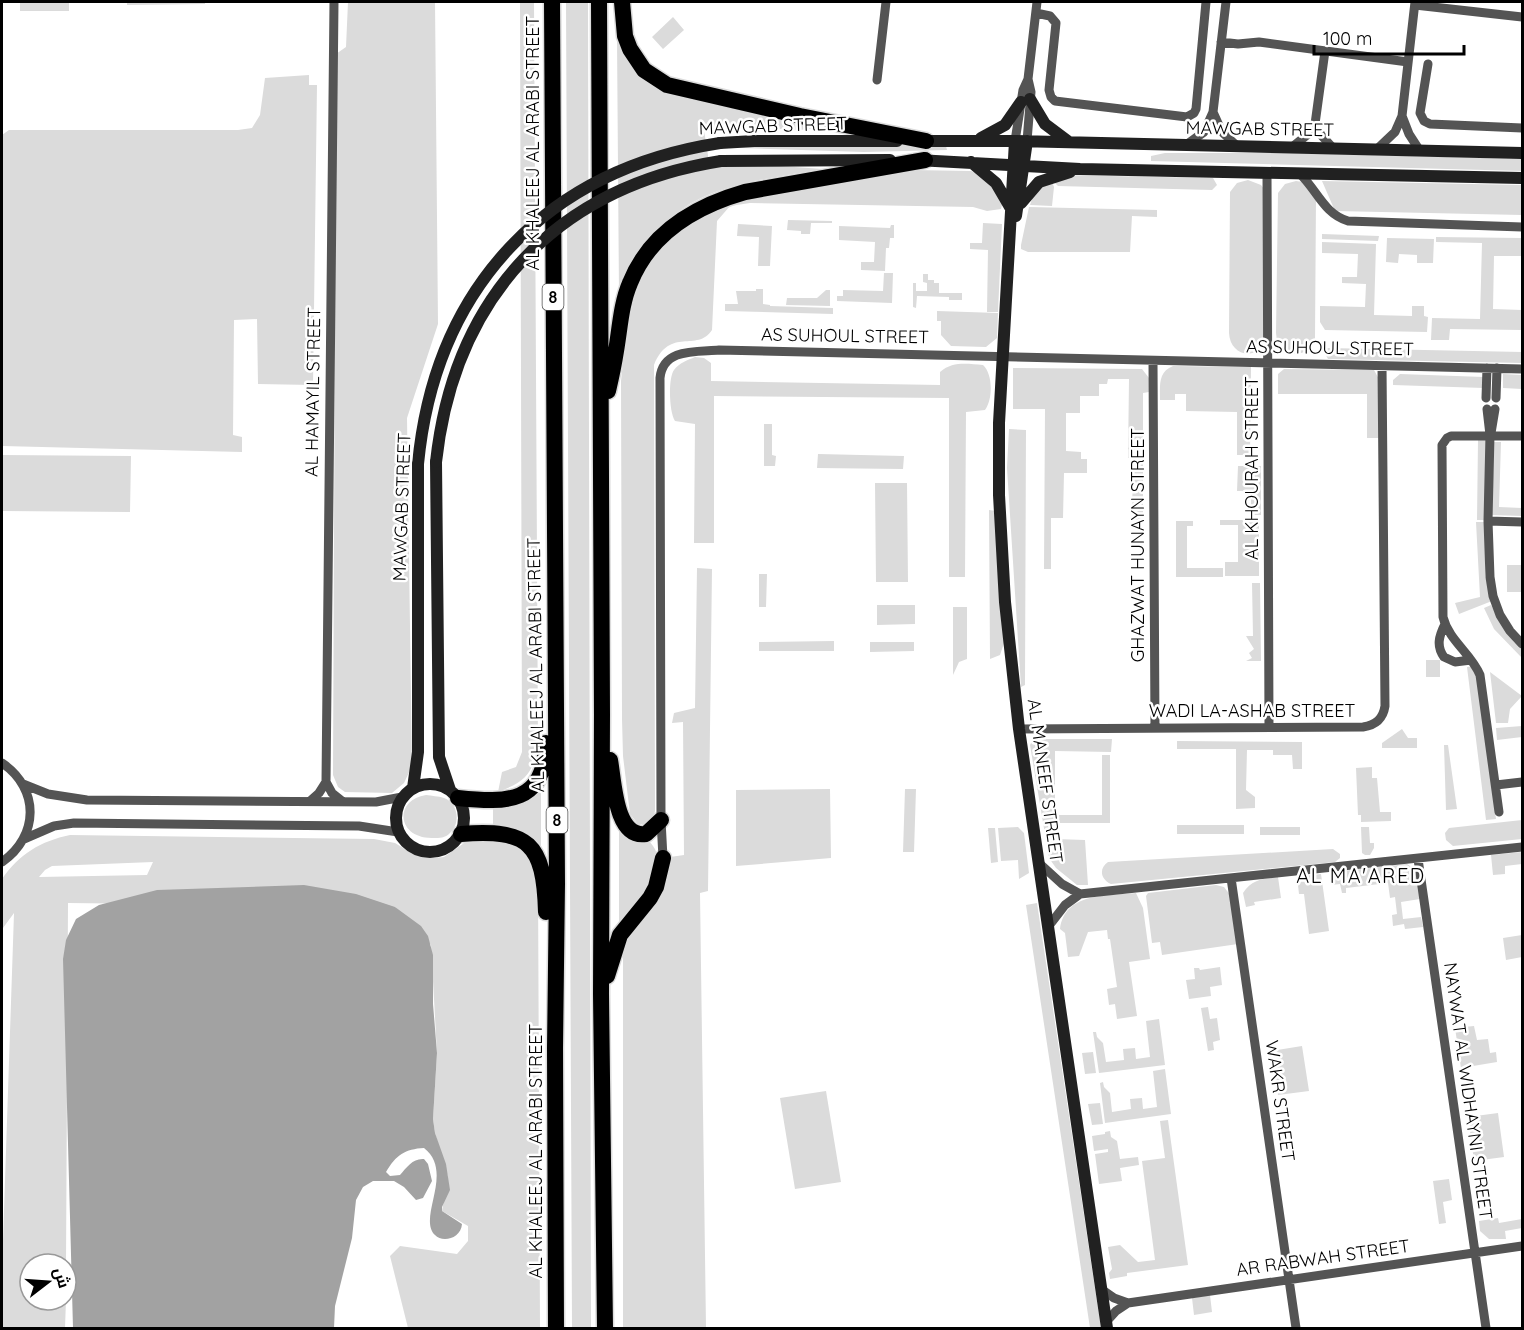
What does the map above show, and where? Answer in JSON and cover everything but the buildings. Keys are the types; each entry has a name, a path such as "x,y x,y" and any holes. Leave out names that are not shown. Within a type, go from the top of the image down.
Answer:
{"highway":[{"name":"AL KHALEEJ AL ARABI STREET","path":"552,2 557,873 556,1329"},
{"path":"599,2 601,994 605,1329"},
{"path":"622,2 625,36 630,49 644,70 667,85 800,116 926,141"},
{"path":"601,424 623,307 630,282 642,260 658,239 677,222 721,199 745,192 924,160"},
{"path":"454,794 491,802 512,799 528,791 543,770 546,761 550,617 554,593"},
{"path":"602,714 623,823 632,832 642,835 651,831 661,820"},
{"path":"461,834 490,832 511,835 528,845 541,865 545,882 555,1048"},
{"path":"601,994 620,935 650,898 656,887 663,858"}],"main road":[{"path":"977,140 1005,125 1026,100 1045,124 1070,142"},
{"name":"MAWGAB STREET","path":"413,788 418,752 418,464 427,400 436,370 448,340 480,285 507,252 545,215 598,180 657,156 688,148 754,141 977,140 1522,153"},
{"name":"AL MANEEF STREET","path":"1021,141 1002,357 999,446 1001,541 1007,625 1019,729 1106,1325"},
{"name":"MAWGAB STREET","path":"454,794 445,779 439,757 436,462 446,402 465,346 495,294 521,263 557,229 607,196 662,174 721,161 924,160 1080,169 1522,178"},
{"path":"970,162 996,183 1014,208 1039,182 1080,169"},
{"path":"432,783 454,794 464,816 461,834 448,848 429,853 411,847 398,832 396,814 402,797 413,788 432,783"}],"street":[{"name":"AL HAMAYIL STREET","path":"326,782 334,2"},
{"path":"877,80 886,2"},
{"path":"1021,141 1026,100 1031,88 1028,78 1037,2"},
{"path":"1036,13 1050,16 1056,23 1049,90 1051,97 1057,103 1183,116 1191,115 1197,109 1206,2"},
{"path":"1186,145 1204,132 1213,112 1226,2"},
{"path":"1376,150 1395,132 1402,116 1415,3 1522,17"},
{"path":"1203,33 1238,44 1259,42 1408,62"},
{"path":"1291,148 1307,135 1315,124 1325,51"},
{"path":"1428,64 1420,113 1427,122 1522,128"},
{"path":"1406,80 1425,83"},
{"path":"1213,112 1222,132 1237,147"},
{"path":"1402,116 1409,134 1420,151"},
{"path":"1315,124 1321,135 1334,149"},
{"name":"AL KHOURAH STREET","path":"1267,173 1269,727"},
{"path":"1300,174 1313,187 1332,215 1348,221 1522,226"},
{"name":"AS SUHOUL STREET","path":"663,858 660,378 666,363 674,356 683,352 719,350 1522,369"},
{"name":"GHAZWAT HUNAYN STREET","path":"1153,361 1155,728"},
{"name":"WADI LA-ASHAB STREET","path":"1019,729 1363,727 1376,723 1384,712 1382,366"},
{"path":"1491,398 1492,368"},
{"path":"1491,409 1488,521 1490,577 1493,597 1500,615 1510,632 1522,644"},
{"path":"1499,812 1478,669 1452,638 1445,624 1442,445 1451,436 1522,436"},
{"path":"1488,521 1522,522"},
{"path":"1445,624 1440,633 1439,644 1444,657 1455,662 1471,660"},
{"path":"2,763 23,784 30,811 29,826 24,839 18,848 2,862"},
{"path":"310,801 326,782"},
{"path":"326,782 332,794 342,801"},
{"path":"1496,785 1522,782"},
{"path":"23,784 60,797 87,800 383,802 402,797"},
{"path":"24,839 54,826 74,823 359,826 398,832"},
{"path":"1048,927 1065,905 1080,894 1522,847"},
{"name":"NAYWAT AL WIDHAYNI STREET","path":"1418,858 1486,1329"},
{"path":"1039,863 1062,884 1080,894"},
{"name":"WAKR STREET","path":"1231,878 1296,1329"},
{"name":"AR RABWAH STREET","path":"1128,1304 1522,1246"},
{"path":"1101,1289 1128,1304"},
{"path":"1106,1325 1116,1311 1128,1304"}],"shaded area":[{"path":"20,2 69,2 69,11 20,11"},
{"path":"127,2 205,2 205,4 127,5"},
{"path":"348,2 435,2 438,324 407,418 412,766 404,783 392,793 345,792 338,787 333,775 336,54 346,47"},
{"path":"520,2 534,2 538,745 533,763 526,776 498,792 502,772 516,767 522,752"},
{"path":"566,2 588,2 591,1328 572,1328"},
{"path":"673,17 684,30 663,49 652,37"},
{"path":"617,39 621,41 640,74 823,127 800,130 759,128 704,130 710,168 750,164 823,169 754,181 710,194 689,204 655,235 619,295"},
{"path":"309,75 309,85 317,85 313,385 258,384 257,319 234,320 233,435 242,437 242,452 2,446 2,135 9,130 238,130 252,128 260,115 265,78"},
{"path":"765,144 946,146 947,150 864,152 712,147"},
{"path":"1165,153 1294,153 1522,159 1522,171 1151,161 1151,156"},
{"path":"912,170 971,171 987,178 1003,201 1001,209 987,211 973,207 750,203 730,206 717,221 712,330 706,337 699,340 668,346 660,353 654,365 655,811 646,824 638,824 630,814 623,756 621,381 626,333 635,295 649,261 686,223 722,200"},
{"path":"1059,175 1213,178 1217,185 1212,190 1058,186 1053,181"},
{"path":"1051,179 1054,187 1052,206 1030,205 1035,190"},
{"path":"1248,180 1261,185 1265,190 1265,344 1248,354 1242,353 1233,346 1229,333 1230,192 1237,183"},
{"path":"1322,181 1522,185 1522,215 1335,211"},
{"path":"1303,182 1316,197 1315,339 1308,350 1292,354 1279,345 1276,333 1278,193 1285,184"},
{"path":"1029,207 1157,210 1157,217 1132,216 1130,252 1028,252 1021,249 1021,245"},
{"path":"788,220 832,221 832,223 811,223 810,234 801,234 801,231 787,230"},
{"path":"983,223 1002,224 998,312 987,312 988,250 970,249 970,243 982,243"},
{"path":"738,224 772,226 770,266 758,266 759,237 737,236"},
{"path":"894,225 894,238 890,238 889,248 886,248 885,271 861,270 861,262 874,262 875,242 839,240 839,226 890,228"},
{"path":"1322,234 1379,236 1378,241 1322,239"},
{"path":"1436,237 1522,238 1522,256 1494,256 1493,309 1522,310 1522,330 1450,329 1449,340 1431,340 1432,318 1480,319 1482,243 1436,242"},
{"path":"1387,238 1434,239 1433,263 1417,263 1417,255 1399,254 1398,263 1386,262"},
{"path":"1322,242 1376,244 1374,315 1412,316 1412,306 1424,306 1424,316 1428,317 1427,332 1325,330 1320,322 1320,306 1365,307 1366,284 1342,283 1342,277 1357,277 1358,254 1322,253"},
{"path":"884,273 893,273 892,303 837,301 837,296 843,296 843,290 883,291"},
{"path":"923,274 928,274 928,280 939,283 939,293 962,293 962,300 949,300 949,297 917,296 916,308 913,307 913,283 916,283 916,291 927,291 927,283 923,282"},
{"path":"756,289 763,289 763,304 833,308 833,314 725,311 725,304 738,304 736,291 756,291"},
{"path":"826,290 830,290 830,306 786,305 787,298 817,298"},
{"path":"937,311 998,313 997,338 986,347 951,346 941,335 941,321 937,321"},
{"path":"1327,348 1522,352 1522,363 1328,359 1324,352"},
{"path":"695,357 704,358 711,363 711,381 940,385 940,372 945,368 960,364 983,365 990,380 991,393 988,405 985,410 966,412 965,577 949,577 949,398 714,396 714,543 694,543 695,424 675,421 671,410 670,395 674,370"},
{"path":"1173,366 1251,367 1250,455 1237,455 1237,412 1186,411 1186,394 1175,394 1175,400 1160,400 1162,375"},
{"path":"1013,368 1142,369 1149,378 1149,392 1143,393 1143,520 1132,520 1133,458 1128,458 1129,379 1108,379 1107,384 1099,384 1099,396 1080,396 1080,413 1066,413 1066,451 1081,452 1081,459 1087,459 1087,473 1064,473 1063,518 1051,518 1051,569 1044,569 1045,409 1013,409"},
{"path":"1284,369 1374,370 1380,381 1380,438 1367,438 1367,394 1278,394 1278,374"},
{"path":"1400,374 1484,377 1484,388 1393,385 1393,380"},
{"path":"1503,374 1522,375 1522,389 1503,388"},
{"path":"764,424 772,424 772,455 776,456 775,466 764,466"},
{"path":"1009,429 1026,430 1025,685 1021,687 1007,468"},
{"path":"1478,440 1487,440 1486,520 1477,520"},
{"path":"1494,442 1501,442 1499,507 1522,508 1522,516 1492,515"},
{"path":"818,454 904,456 903,469 817,468"},
{"path":"2,455 131,456 130,512 2,511"},
{"path":"1238,466 1261,466 1261,515 1251,515 1251,491 1237,491"},
{"path":"875,483 907,483 908,582 876,582"},
{"path":"989,510 996,511 1004,643 1000,655 990,659"},
{"path":"1220,520 1259,520 1259,576 1225,576 1225,562 1238,562 1238,525 1220,525"},
{"path":"1176,521 1193,521 1193,526 1187,526 1187,568 1223,568 1223,577 1176,577"},
{"path":"1476,522 1486,522 1485,576 1492,601 1459,614 1455,603 1480,597"},
{"path":"1507,565 1522,565 1522,592 1507,592"},
{"path":"697,568 712,569 708,891 700,893 706,1328 623,1328 623,951 630,932 652,908 664,890 670,857 684,855 683,722 672,723 674,713 695,708"},
{"path":"759,574 767,574 766,607 759,607"},
{"path":"1252,583 1260,583 1261,661 1246,661 1252,658 1249,653 1254,649 1246,636 1253,636"},
{"path":"877,605 915,605 915,624 877,625"},
{"path":"1491,605 1514,642 1522,649 1522,658 1494,629 1484,608"},
{"path":"953,607 967,607 967,659 959,662 953,675"},
{"path":"834,641 834,651 759,651 759,642"},
{"path":"870,642 914,642 914,651 870,652"},
{"path":"1426,660 1440,660 1440,677 1426,677"},
{"path":"1476,666 1479,671 1496,819 1486,820 1467,667"},
{"path":"1490,672 1522,696 1510,709 1508,723 1496,723"},
{"path":"1522,726 1522,737 1497,740 1496,728"},
{"path":"1402,729 1408,738 1417,738 1417,748 1382,748 1382,743"},
{"path":"1033,739 1112,739 1111,752 1055,751 1055,839 1085,840 1088,885 1077,885 1056,868 1049,858 1030,745"},
{"path":"1177,741 1302,742 1302,769 1293,769 1292,755 1273,755 1273,750 1247,750 1246,790 1255,797 1255,808 1236,809 1236,749 1177,749"},
{"path":"1444,745 1448,745 1457,809 1446,810"},
{"path":"1102,755 1110,755 1110,823 1057,823 1057,815 1102,815"},
{"path":"1372,767 1372,778 1377,778 1380,812 1391,812 1391,821 1361,822 1361,815 1358,815 1356,768"},
{"path":"541,786 541,847 531,837 519,831 493,826 493,807"},
{"path":"830,789 831,858 736,866 736,790"},
{"path":"905,789 916,789 914,852 903,852"},
{"path":"426,795 444,798 455,809 456,824 446,836 421,837 406,826 404,811 408,804 415,798"},
{"path":"619,820 650,842 657,856 657,867 648,889 619,928"},
{"path":"1522,820 1522,839 1453,846 1446,840 1445,833 1449,828"},
{"path":"1177,825 1244,825 1244,834 1177,834"},
{"path":"1018,827 1024,833 1029,873 1019,879 1018,860 1001,861 998,828"},
{"path":"1260,827 1300,827 1300,835 1260,835"},
{"path":"1361,827 1369,827 1370,843 1374,843 1370,855 1362,853"},
{"path":"988,828 995,828 998,862 991,863"},
{"path":"70,835 374,839 395,843 413,854 435,858 444,857 467,841 512,841 532,858 538,880 540,1328 408,1328 390,1256 400,1246 457,1254 468,1241 468,1226 442,1211 448,1177 433,1119 437,1053 431,945 395,907 68,903 66,1252 18,1252 18,1312 66,1312 65,1328 2,1328 14,913 3,928 2,879 23,856 50,841","holes":["153,862 147,875 39,877 52,866"]},
{"path":"1333,849 1340,854 1340,858 1335,862 1111,884 1107,882 1102,873 1103,867 1108,862"},
{"path":"1522,852 1522,864 1505,866 1505,874 1493,875 1491,855"},
{"path":"1407,864 1416,870 1420,899 1401,902 1403,919 1421,917 1423,927 1405,929 1404,924 1393,926 1392,915 1397,914 1395,897 1390,898 1388,883 1346,888 1346,893 1342,893 1340,884 1331,885 1330,877 1334,872"},
{"path":"1321,874 1329,931 1309,934 1304,894 1299,894 1297,877"},
{"path":"1278,877 1281,898 1254,902 1255,905 1246,907 1243,893 1246,888 1258,881"},
{"path":"304,885 356,894 395,907 421,926 428,936 433,955 433,1004 437,1053 433,1119 435,1133 446,1164 450,1190 442,1211 462,1224 461,1229 455,1236 442,1239 435,1235 431,1227 430,1218 436,1182 433,1158 424,1148 411,1150 397,1157 386,1172 390,1176 400,1175 413,1162 424,1159 428,1164 432,1181 423,1198 416,1200 404,1187 394,1181 373,1181 363,1187 356,1200 352,1238 335,1306 334,1328 73,1328 73,1312 78,1312 78,1252 71,1252 63,959 66,940 76,919 99,905 157,890"},
{"path":"1216,885 1224,887 1231,896 1238,944 1162,955 1160,942 1152,943 1146,896 1148,893"},
{"path":"1136,893 1143,908 1150,959 1129,962 1137,1016 1117,1019 1115,1004 1109,1005 1107,989 1117,987 1107,930 1088,932 1079,956 1068,957 1065,933 1060,929 1070,908 1079,902 1101,896"},
{"path":"1037,903 1101,1328 1090,1328 1026,905"},
{"path":"1522,935 1522,957 1506,960 1503,938"},
{"path":"1220,967 1222,985 1210,987 1211,996 1189,999 1186,980 1195,979 1194,968 1200,970"},
{"path":"1208,1007 1210,1019 1217,1018 1220,1040 1213,1042 1214,1050 1208,1051 1201,1008"},
{"path":"1159,1019 1165,1065 1099,1073 1093,1032 1096,1032 1097,1037 1103,1043 1106,1062 1124,1060 1123,1049 1135,1048 1136,1059 1150,1057 1146,1021"},
{"path":"1474,1026 1477,1040 1488,1039 1490,1053 1496,1052 1497,1062 1461,1068 1455,1028"},
{"path":"1302,1046 1309,1091 1278,1095 1271,1051"},
{"path":"1093,1052 1096,1073 1085,1074 1082,1053"},
{"path":"1165,1069 1171,1114 1105,1123 1100,1083 1103,1082 1104,1087 1110,1093 1112,1112 1131,1109 1130,1099 1142,1098 1143,1109 1157,1107 1153,1071"},
{"path":"826,1091 841,1182 795,1189 780,1098"},
{"path":"1100,1103 1103,1124 1092,1125 1088,1104"},
{"path":"1498,1113 1504,1157 1474,1161 1468,1117"},
{"path":"1168,1120 1188,1265 1127,1273 1127,1276 1110,1279 1109,1273 1112,1269 1108,1247 1120,1245 1138,1262 1155,1260 1142,1161 1165,1158 1160,1121"},
{"path":"1110,1131 1111,1137 1117,1141 1120,1159 1138,1157 1139,1165 1120,1168 1122,1181 1099,1184 1095,1154 1108,1152 1108,1149 1094,1151 1092,1136"},
{"path":"1449,1179 1452,1200 1443,1202 1446,1223 1439,1224 1433,1181"},
{"path":"1498,1218 1499,1223 1522,1219 1522,1228 1505,1231 1506,1239 1489,1239 1480,1231 1479,1221"},
{"path":"1210,1295 1212,1312 1194,1315 1192,1298"}],"district":[{"name":"AL MA'ARED","path":"1361,876"}]}
